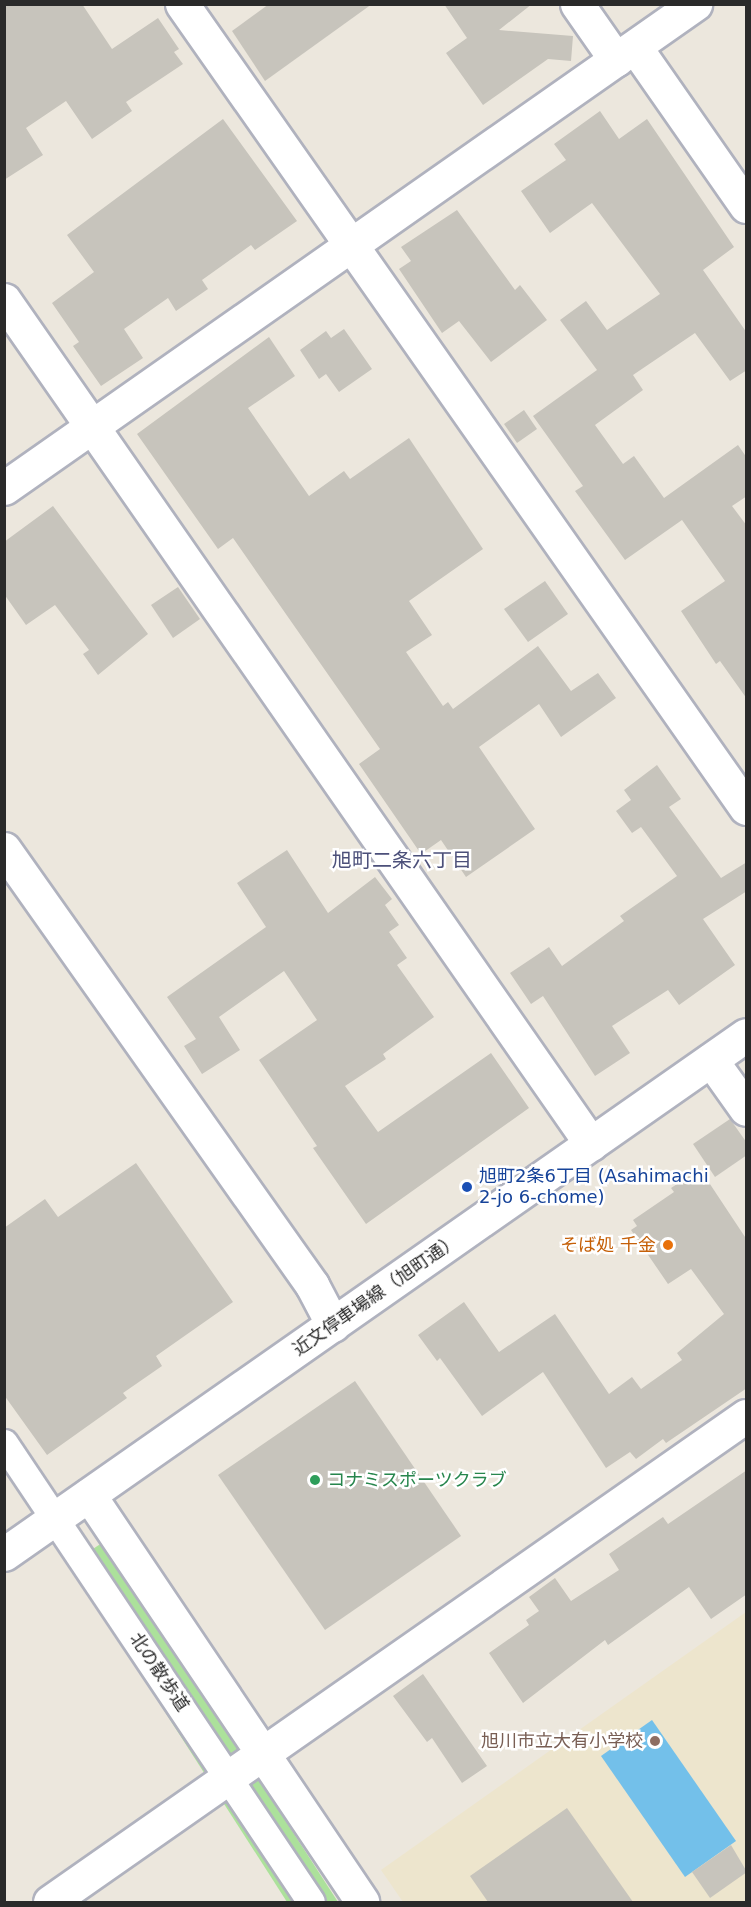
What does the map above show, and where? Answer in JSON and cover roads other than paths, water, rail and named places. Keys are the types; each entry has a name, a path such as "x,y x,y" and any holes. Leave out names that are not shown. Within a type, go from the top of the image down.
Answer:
{"street":[{"path":"182,4 747,808"},
{"path":"577,4 625,54 747,206"},
{"path":"4,488 695,4"},
{"path":"4,300 591,1144"},
{"path":"4,849 312,1285 333,1324"},
{"name":"近文停車場線（旭町通）","path":"5,1552 57,1518 747,1035"},
{"path":"711,1060 747,1109"},
{"path":"50,1902 747,1416"},
{"name":"北の散歩道","path":"4,1443 57,1518 311,1902"},
{"path":"89,1495 362,1902"}],"water":[{"path":"652,1720 736,1841 685,1877 601,1756"}],"place":[{"name":"旭町2条6丁目 (Asahimachi 2-jo 6-chome)","path":"467,1187"},
{"name":"そば処 千金","path":"668,1245"},
{"name":"コナミスポーツクラブ","path":"315,1480"},
{"name":"旭川市立大有小学校","path":"655,1741"}],"district":[{"name":"旭町二条六丁目","path":"402,860"}]}
